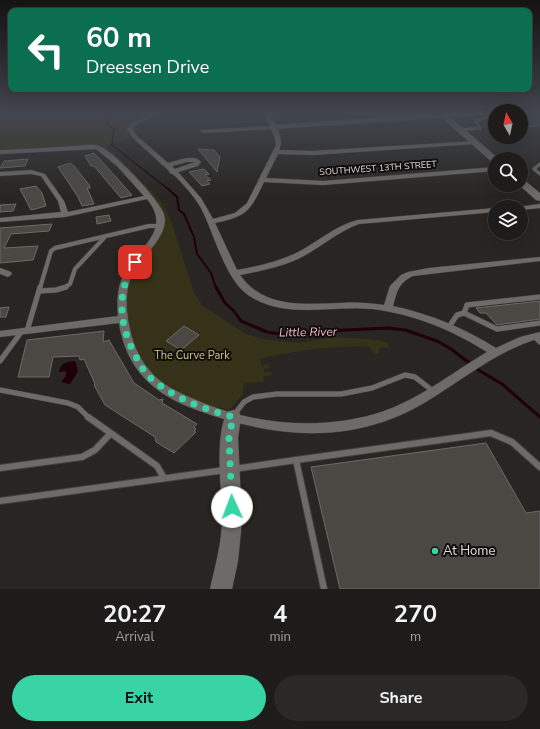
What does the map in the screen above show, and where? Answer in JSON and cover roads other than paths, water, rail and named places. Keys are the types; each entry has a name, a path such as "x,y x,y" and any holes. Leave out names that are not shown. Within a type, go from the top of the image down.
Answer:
{"street":[{"path":"139,140 193,191 212,222 234,273 249,291 264,299 283,305 311,307 356,305 388,308 425,317 449,327 495,352"},
{"path":"212,222 230,218 246,209 276,152 279,143 278,140"},
{"path":"276,152 313,153 474,142 488,154"},
{"path":"0,152 102,148 149,197 162,216 161,226 157,234 128,272 124,282 122,303 123,320 132,349 142,368 151,379 177,397 212,411 261,424 289,428 355,424 377,420 402,410 495,352 505,347 538,338"},
{"path":"166,166 190,160 196,160 198,162 193,166 172,172"},
{"name":"SOUTHWEST 13TH STREET","path":"262,180 323,183 488,170"},
{"path":"0,174 31,172 43,175 61,201 65,214"},
{"path":"528,188 540,198"},
{"path":"0,220 86,211 149,197"},
{"path":"528,207 540,206"},
{"path":"234,273 266,267 288,260 307,250 338,230 358,222 488,211"},
{"path":"388,308 392,288 404,277 411,274 429,270 540,259"},
{"path":"0,334 123,320"},
{"path":"221,589 227,561 232,521 229,438 233,417"}],"lane":[{"path":"540,164 534,169 540,174"},
{"path":"0,361 25,331 51,251 55,248 104,238 149,226 161,226"},
{"path":"39,291 66,287 70,284 72,274 75,269 104,238"},
{"path":"464,313 467,305 540,297"},
{"path":"449,327 457,315 464,313 497,329 540,323"},
{"path":"233,417 240,406 251,397 271,395 324,395 353,392 382,385 404,375 415,377 433,392"},
{"path":"0,390 78,407 91,420 156,466 164,478"},
{"path":"0,501 491,433 501,436 517,445 540,467"},
{"path":"0,468 82,457 95,450 110,434"},
{"path":"296,460 324,589"}],"waterway":[{"name":"Little River","path":"113,140 112,145 168,189"},
{"name":"Little River","path":"167,188 177,197 179,210 184,214 194,237 197,254 211,273 216,288"},
{"name":"Little River","path":"216,287 225,303 234,311 241,321 267,332 286,335 324,331 388,328 405,330 437,341 451,349 472,365"},
{"name":"Little River","path":"475,368 502,384 540,417"}],"place":[{"name":"At Home","path":"435,551"}],"park label":[{"name":"The Curve Park","path":"192,355"}]}
